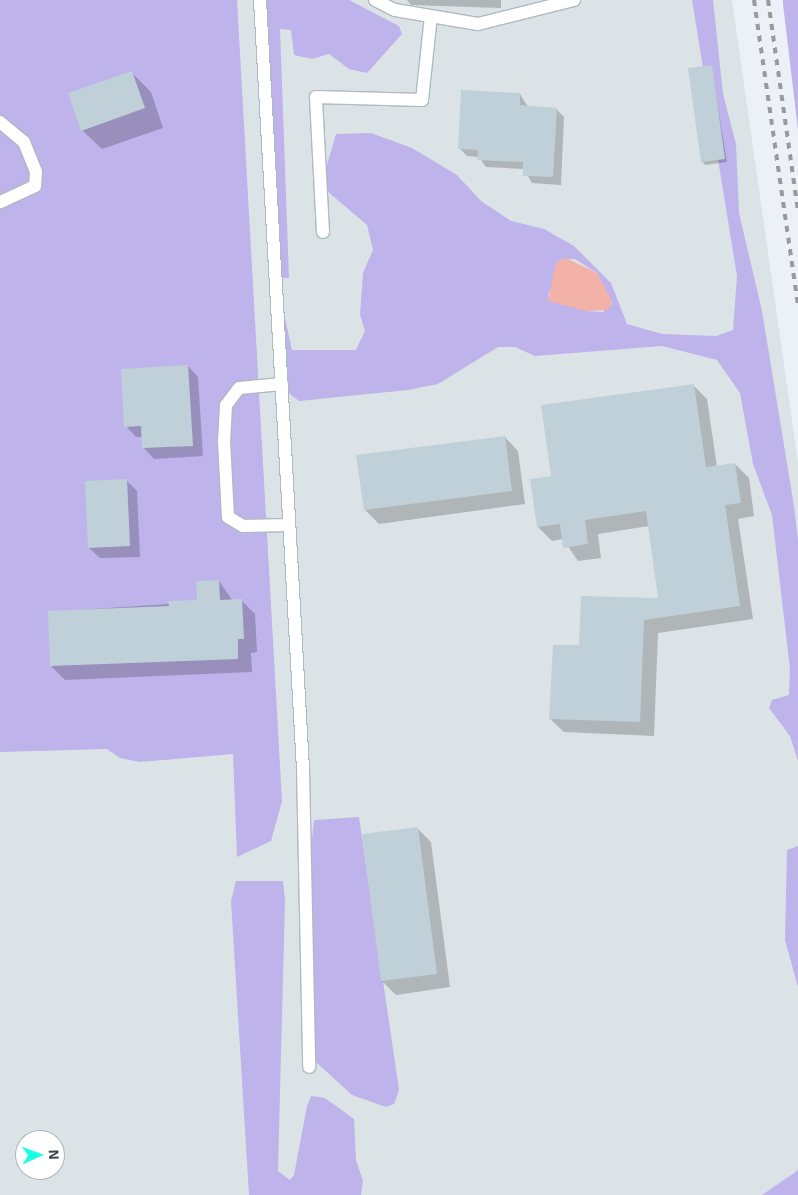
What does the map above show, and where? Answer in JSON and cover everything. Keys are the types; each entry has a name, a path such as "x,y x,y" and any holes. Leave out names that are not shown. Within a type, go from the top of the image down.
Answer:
{"lane":[{"path":"260,0 302,769 309,1067"},
{"path":"375,0 395,10 478,24 574,0"},
{"path":"323,232 316,97 422,100 432,16"},
{"path":"0,122 24,142 36,172 35,186 0,202"},
{"path":"282,384 239,388 226,406 224,441 228,517 243,526 288,525"}],"shaded area":[{"path":"0,0 732,0 798,463 798,1195 0,1195"},
{"path":"0,0 237,0 282,801 271,841 237,857 233,754 140,762 120,758 107,749 0,752"},
{"path":"265,0 349,0 399,26 402,34 367,73 349,69 329,54 312,59 294,55 291,30 280,29 289,278 278,278"},
{"path":"692,0 713,0 723,94 736,144 739,213 762,311 794,506 798,540 798,761 790,736 769,708 772,700 789,695 790,669 772,515 753,464 740,393 717,360 662,346 535,356 515,347 498,347 438,384 408,390 299,401 282,388 283,309 292,350 356,350 365,331 360,315 363,273 373,250 367,225 327,191 324,175 336,134 371,133 412,148 457,175 481,201 511,221 544,229 574,246 611,283 627,324 662,334 716,336 733,330 737,276","holes":["562,259 575,259 597,273 612,304 603,312 586,311 548,296"]},
{"path":"783,0 798,0 798,130 783,4"},
{"path":"566,258 597,273 612,301 608,310 586,311 548,301 556,263"},
{"path":"359,817 399,1090 394,1104 386,1107 352,1095 317,1063 310,1045 310,858 314,820"},
{"path":"798,846 798,987 785,940 787,850"},
{"path":"236,881 283,881 285,900 278,1171 290,1180 294,1175 307,1106 311,1096 325,1098 354,1119 356,1160 363,1181 361,1195 249,1195 231,901"},
{"path":"798,1168 798,1195 762,1195 797,1171"}],"building":[{"path":"712,65 725,159 701,162 688,68"},
{"path":"132,71 145,108 81,131 68,93"},
{"path":"461,90 520,93 520,105 557,108 553,177 523,176 523,162 477,160 478,150 458,149"},
{"path":"188,365 193,446 142,448 141,426 124,427 121,369"},
{"path":"694,384 706,467 735,463 741,503 725,505 740,606 644,620 640,722 549,719 553,645 579,645 581,596 658,598 646,511 585,520 588,544 563,548 560,524 537,527 530,479 551,476 541,405"},
{"path":"505,436 512,491 364,510 356,455"},
{"path":"127,479 130,546 88,548 85,481"},
{"path":"219,580 220,600 242,599 244,639 238,639 238,659 50,666 48,611 169,606 168,601 197,600 196,581"},
{"path":"418,827 437,974 381,981 362,834"}],"railway":[{"path":"754,0 798,304"},
{"path":"768,0 798,211"}]}
